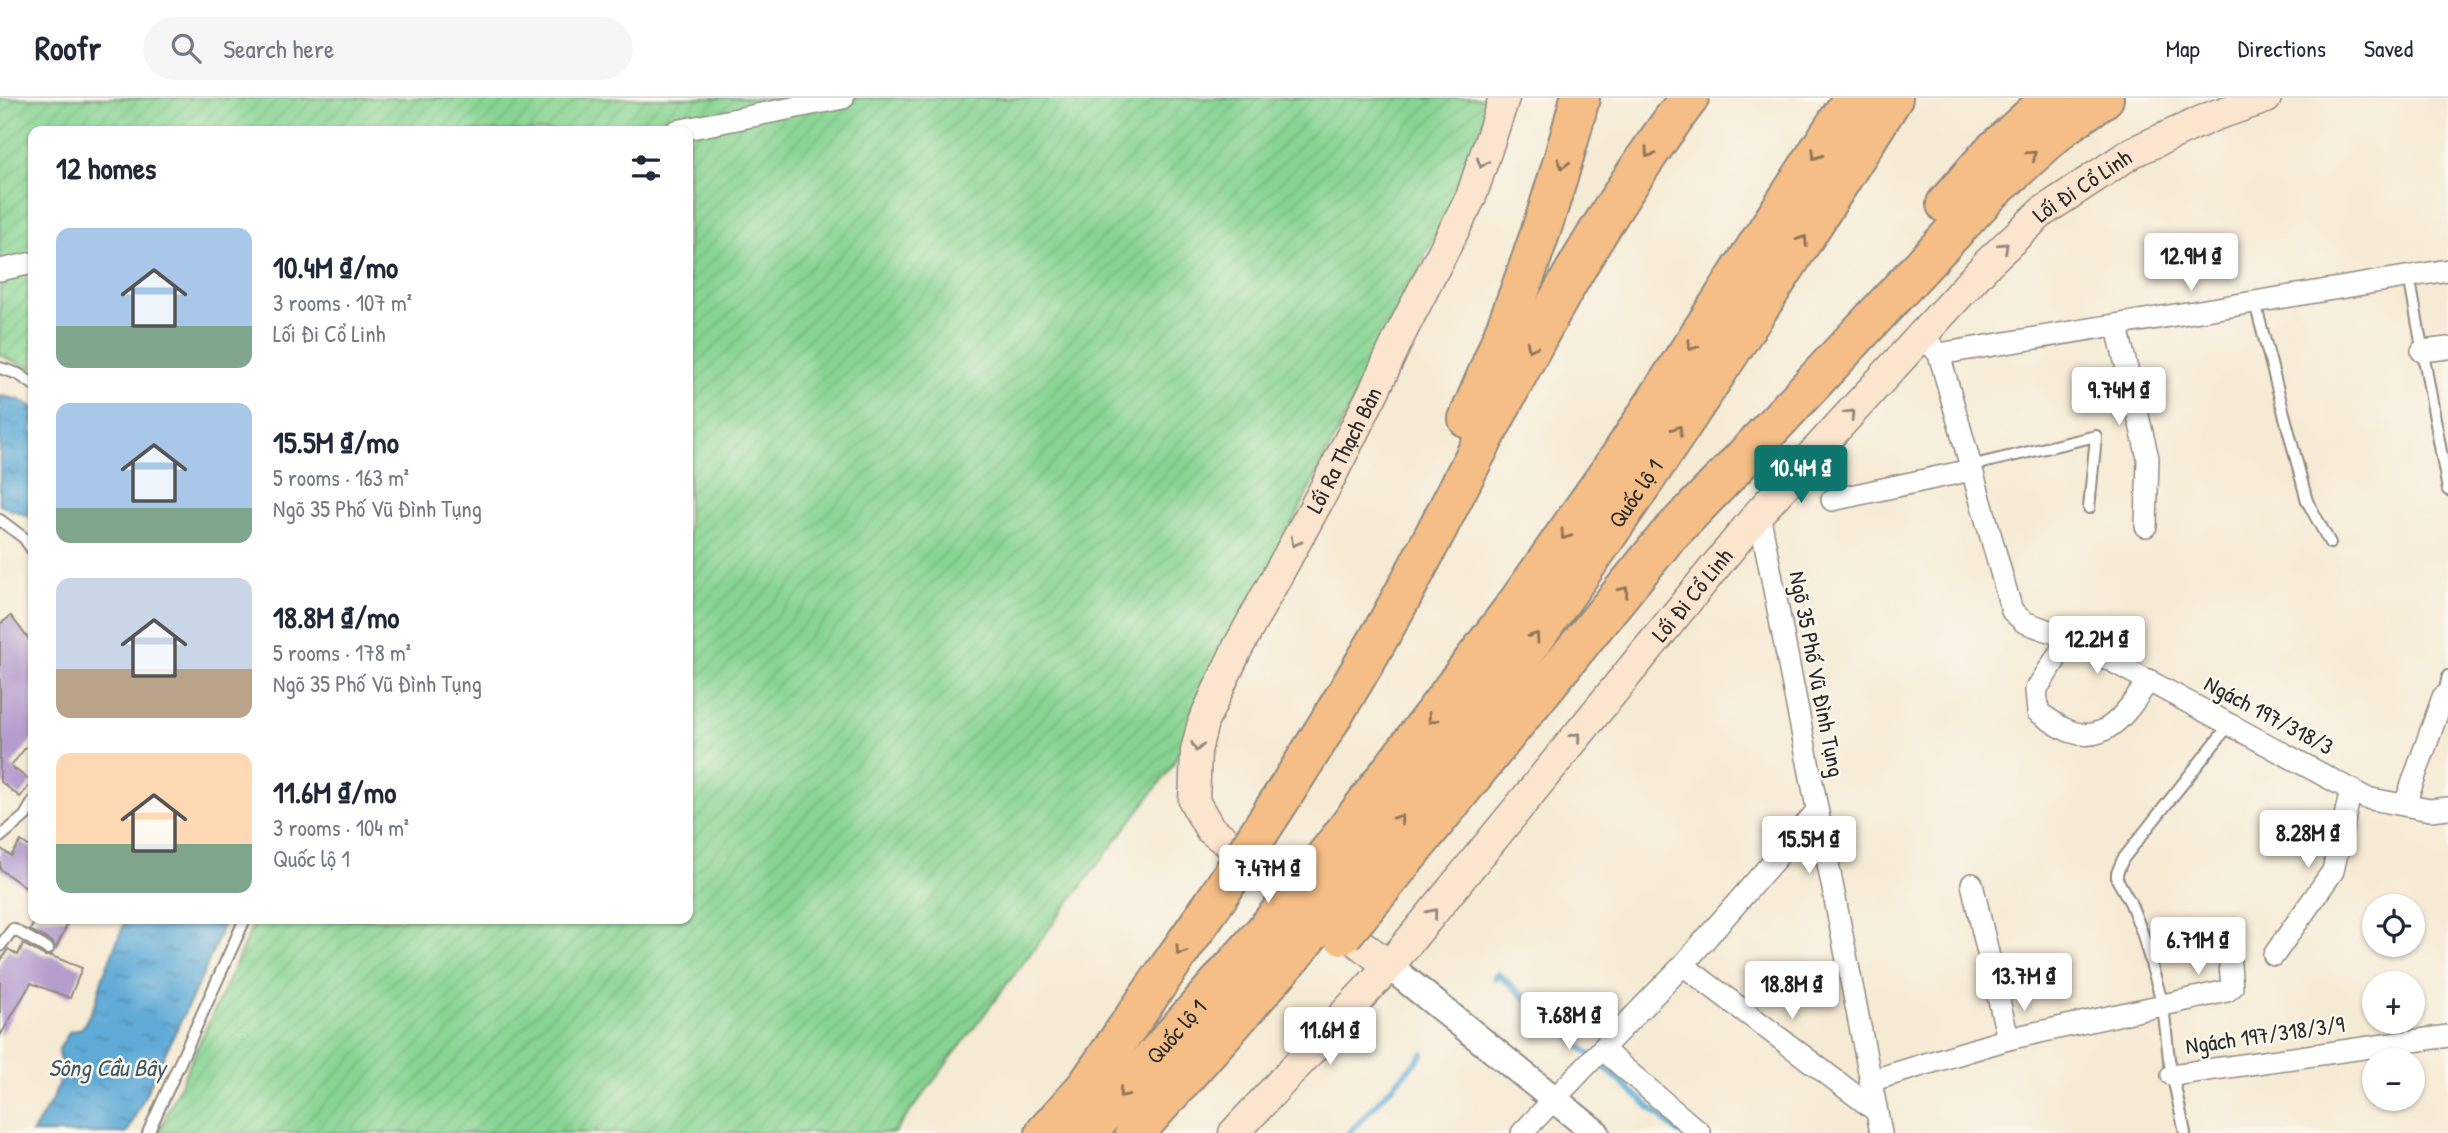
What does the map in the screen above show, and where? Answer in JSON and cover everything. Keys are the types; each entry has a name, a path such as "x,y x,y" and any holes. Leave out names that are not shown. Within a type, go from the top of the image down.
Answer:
{"highway":[{"path":"1309,754 1414,543 1476,400 1527,276 1554,195 1580,98"},
{"path":"1045,1133 1086,1087 1219,895 1309,754 1412,577 1482,438 1595,234 1689,98"},
{"name":"Quốc lộ 1","path":"1357,870 1510,612 1621,455 1853,98"},
{"name":"Quốc lộ 1","path":"1087,1133 1265,931 1357,870 1511,671 1667,447 1893,98"},
{"path":"1732,470 1932,220 1991,153 2051,98"},
{"path":"1163,1133 1302,964 1357,870 1989,194 2064,126 2104,98"},
{"name":"Quốc lộ 1","path":"1135,1133 1302,964"}],"main road":[{"name":"Lối Ra Thạch Bàn","path":"1390,966 1210,829 1194,801 1196,751 1203,722 1237,649 1330,479 1471,197 1504,98"},
{"name":"Lối Đi Cổ Linh","path":"1234,1133 1390,966 1759,514 1931,345 1989,262 2051,205 2133,152 2213,116 2266,98"}],"street":[{"path":"693,128 842,98"},
{"path":"0,270 28,264"},
{"path":"1931,345 2116,327 2448,270"},
{"path":"2116,327 2148,458 2146,526"},
{"name":"Ngách 197/318/3","path":"1931,345 2012,611 2024,622 2069,638 2366,798 2430,810 2448,808"},
{"path":"2423,351 2448,348"},
{"path":"1832,500 1970,468"},
{"name":"Ngõ 35 Phố Vũ Đình Tụng","path":"1759,514 1881,1133"},
{"path":"2069,638 2036,690 2038,712 2073,733 2095,734 2116,724 2149,680"},
{"path":"2405,804 2446,697"},
{"path":"2274,955 2333,871 2351,789"},
{"path":"1522,1133 1683,965 1817,811"},
{"path":"1972,884 2008,1039"},
{"path":"1870,1081 2008,1039 2230,990 2232,987 2228,944"},
{"path":"1683,965 1876,1111"},
{"path":"1390,966 1559,1092 1596,1133"},
{"name":"Ngách 197/318/3/9","path":"2172,1074 2448,1036"},
{"path":"1602,1049 1700,1133"}],"lane":[{"path":"2409,276 2448,490"},
{"path":"2255,303 2307,501 2330,543"},
{"path":"0,368 28,381"},
{"path":"1970,468 2096,436 2089,508"},
{"path":"0,520 24,537 28,543"},
{"path":"2446,697 2448,676"},
{"path":"2185,1133 2172,1074 2162,1005 2141,932 2117,873 2123,859 2230,724"},
{"path":"0,836 28,811"},
{"path":"148,1133 243,924"},
{"path":"0,946 13,929 48,949"}],"green space":[{"path":"0,98 1494,98 1459,188 1171,768 894,1133 158,1133 254,924 693,924 693,126 28,126 28,368 0,355"}],"water":[{"path":"0,396 18,399 28,404 28,516 0,505"},
{"name":"Sông Cầu Bây","path":"124,924 224,924 204,972 127,1133 32,1133 53,1099 61,1075 59,1049 69,1032 82,1028 95,1004"}],"building":[{"path":"11,616 28,638 28,744 11,766 28,779 28,787 20,797 0,781 0,624"},
{"path":"21,841 28,846 28,889 0,869 0,848 11,856"},
{"path":"33,924 68,924 56,948 52,942 30,930"},
{"path":"23,944 45,956 52,956 82,968 70,998 31,983 0,1036 0,962 8,949 18,955"}],"waterway":[{"path":"1495,978 1498,974 1679,1133"},
{"path":"1349,1133 1423,1054"}]}
